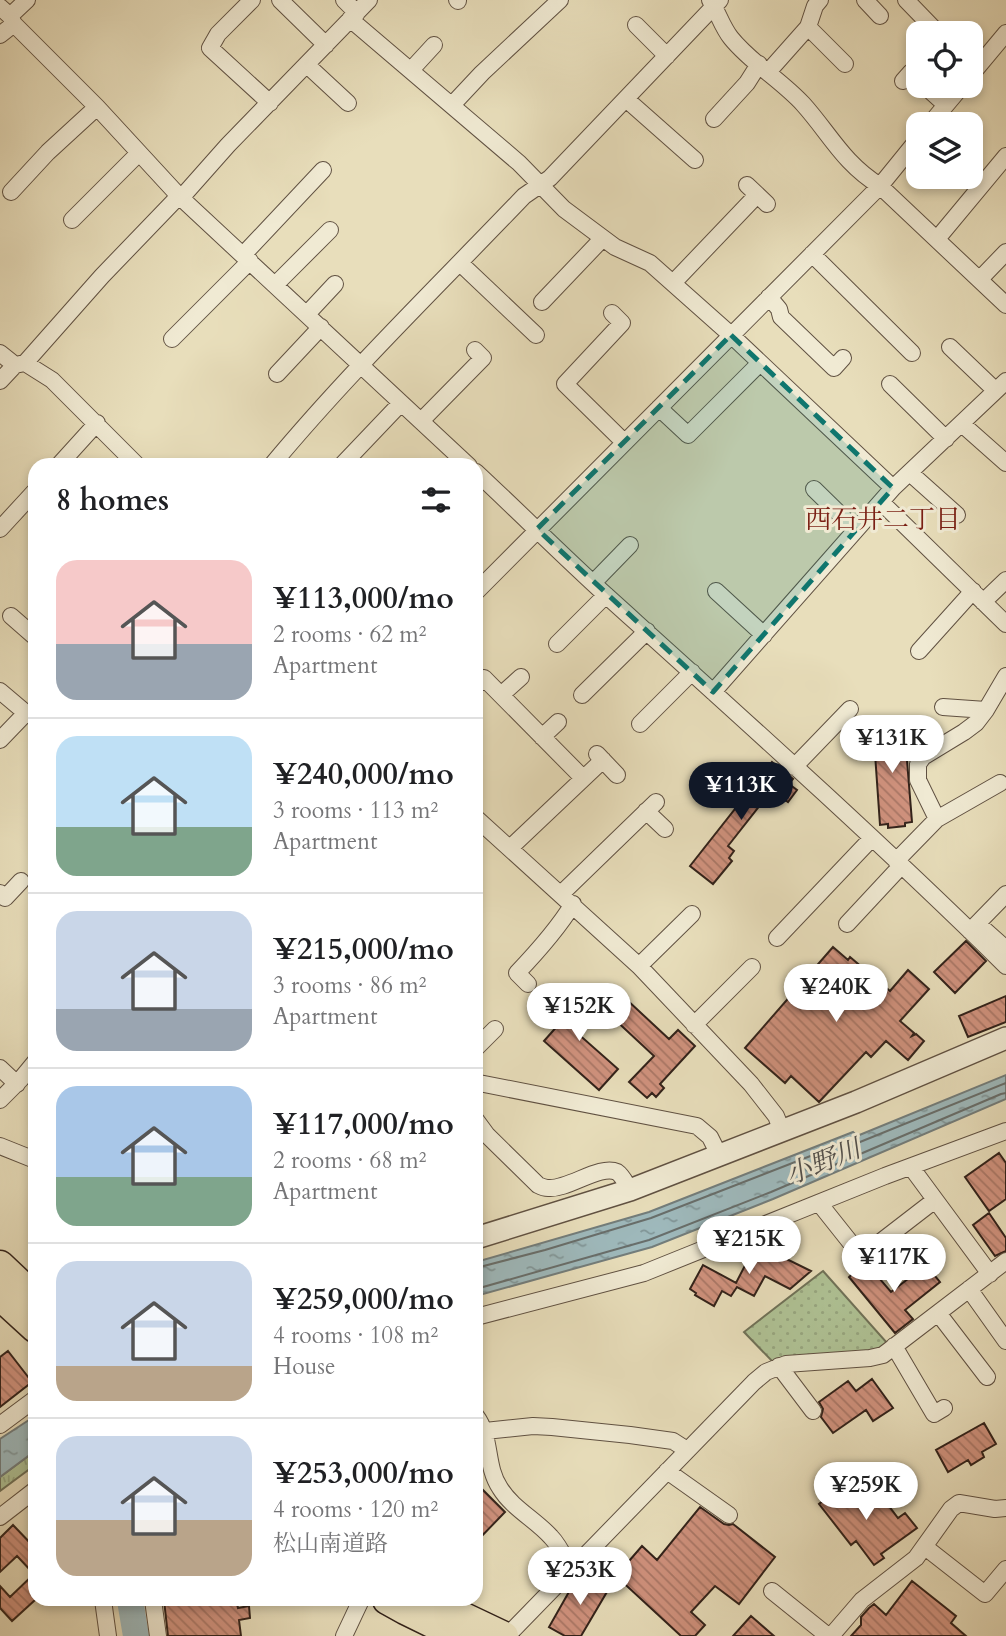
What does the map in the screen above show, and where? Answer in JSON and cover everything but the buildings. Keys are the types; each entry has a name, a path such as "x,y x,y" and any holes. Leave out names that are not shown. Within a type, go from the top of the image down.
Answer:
{"highway":[{"path":"0,1265 28,1291"},
{"path":"0,1296 28,1322"},
{"path":"398,1606 458,1636"},
{"path":"441,1606 505,1636"}],"street":[{"path":"0,35 8,15 27,0"},
{"path":"252,0 218,33 210,48 270,103"},
{"path":"279,0 326,45"},
{"path":"344,0 354,16 411,70 519,163 564,209 615,247 650,263 731,335 893,488"},
{"path":"0,381 20,364 369,0"},
{"path":"452,105 560,0"},
{"path":"714,119 747,83 808,27 815,6 820,0"},
{"path":"865,0 880,16"},
{"path":"906,0 926,21"},
{"path":"277,458 362,365 524,197 550,178 715,2 729,36 792,91 850,163 880,186 1006,305"},
{"path":"8,15 180,197 460,458"},
{"path":"636,26 667,56"},
{"path":"808,27 845,64"},
{"path":"983,59 1006,33"},
{"path":"411,70 434,45"},
{"path":"307,65 348,103"},
{"path":"938,98 946,105"},
{"path":"940,112 952,98"},
{"path":"626,99 695,160"},
{"path":"11,192 48,152 97,107"},
{"path":"72,220 139,153"},
{"path":"483,585 880,186 906,154"},
{"path":"937,239 1006,156"},
{"path":"181,337 323,170"},
{"path":"673,284 757,195"},
{"path":"275,285 330,230"},
{"path":"542,302 603,238"},
{"path":"979,279 1006,252"},
{"path":"812,254 912,353"},
{"path":"460,263 536,334"},
{"path":"307,314 335,284"},
{"path":"769,297 779,309 781,317 834,368 843,358"},
{"path":"612,313 622,323 565,384 624,442"},
{"path":"277,374 321,327"},
{"path":"713,692 893,488 1003,384 950,347"},
{"path":"421,421 483,358 475,350"},
{"path":"0,353 52,380 130,458"},
{"path":"659,408 688,435 760,363"},
{"path":"890,384 946,439"},
{"path":"349,458 401,403"},
{"path":"65,458 97,423"},
{"path":"962,424 1006,463"},
{"path":"910,473 957,515"},
{"path":"483,479 899,864 974,927 1006,949"},
{"path":"814,489 856,530"},
{"path":"0,529 28,499"},
{"path":"881,502 1006,624"},
{"path":"593,583 630,545"},
{"path":"919,651 978,597 1006,580"},
{"path":"716,591 764,635"},
{"path":"557,644 606,595"},
{"path":"11,616 28,628"},
{"path":"582,695 647,631"},
{"path":"640,723 692,672"},
{"path":"937,819 918,780 918,764 934,749 976,723 1006,676"},
{"path":"501,695 521,677"},
{"path":"483,679 583,778"},
{"path":"0,691 28,712"},
{"path":"943,707 986,710"},
{"path":"794,767 850,709"},
{"path":"0,740 28,718"},
{"path":"542,737 558,722"},
{"path":"510,848 583,778 599,757 617,775"},
{"path":"847,924 937,819 1000,783"},
{"path":"528,984 517,973 561,923 567,899 651,807 664,829"},
{"path":"483,824 639,966 751,1084 776,1116 782,1131"},
{"path":"776,938 872,838"},
{"path":"0,893 5,898 21,881"},
{"path":"974,927 1006,894"},
{"path":"639,966 692,914"},
{"path":"974,927 1006,965"},
{"path":"694,1025 752,967"},
{"path":"483,1041 495,1029"},
{"path":"483,1236 630,1190 856,1102 1006,1038"},
{"path":"0,1068 17,1084"},
{"path":"0,1100 28,1071"},
{"path":"483,1084 697,1126 710,1137 719,1155"},
{"path":"483,1130 538,1185 547,1188 561,1187 606,1170 616,1172 622,1177 630,1190"},
{"path":"483,1315 644,1273 1006,1131"},
{"path":"0,1146 28,1157"},
{"path":"911,1167 990,1273"},
{"path":"865,1254 935,1200"},
{"path":"819,1203 850,1242"},
{"path":"505,1636 766,1372 779,1366 870,1358 883,1354 1006,1261"},
{"path":"969,1289 1006,1340"},
{"path":"938,1312 987,1377"},
{"path":"894,1346 934,1414 944,1408"},
{"path":"779,1366 813,1411"},
{"path":"0,1425 28,1404"},
{"path":"485,1431 533,1426 631,1435 673,1441 687,1450"},
{"path":"483,1428 498,1486 506,1497 553,1538 571,1570"},
{"path":"667,1471 729,1515"},
{"path":"0,1517 28,1495"},
{"path":"772,1591 829,1636 862,1600 906,1567 925,1546 951,1508 960,1503 995,1509 1006,1508"},
{"path":"925,1546 985,1594 1000,1590 1006,1569"},
{"path":"104,1606 108,1636"},
{"path":"154,1606 158,1636"},
{"path":"344,1636 358,1606"}],"highlighted area":[{"path":"731,335 893,488 713,692 537,529"}],"green space":[{"path":"823,1271 888,1344 885,1348 868,1353 772,1361 744,1332"},
{"path":"28,1456 28,1470 0,1491 0,1477"}],"water":[{"name":"小野川","path":"1006,1075 1006,1099 773,1199 652,1247 483,1294 483,1260 649,1212 853,1132 857,1136"},
{"path":"28,1421 28,1456 0,1477 0,1439"}],"waterway":[{"path":"131,1606 136,1636"}],"district":[{"name":"西石井二丁目","path":"883,519"}]}
